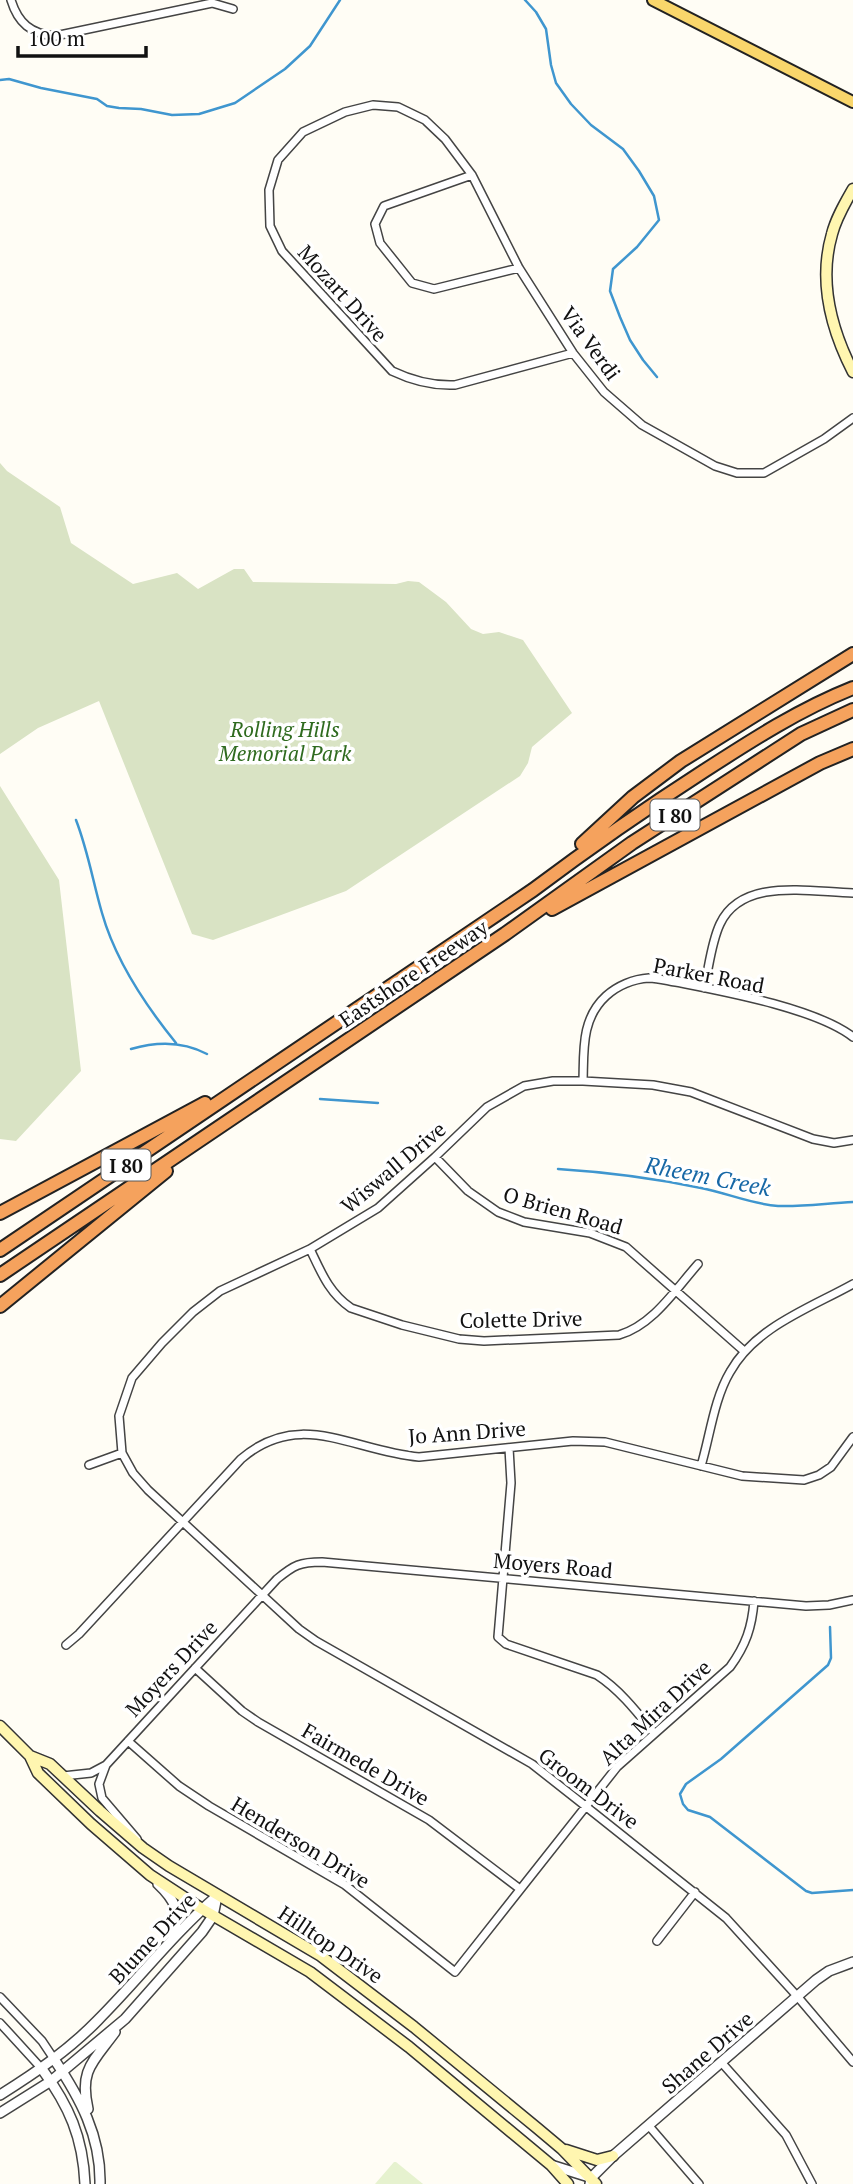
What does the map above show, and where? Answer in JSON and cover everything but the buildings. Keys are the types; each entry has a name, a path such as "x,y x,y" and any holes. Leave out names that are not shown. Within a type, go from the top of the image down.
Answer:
{"highway":[{"path":"533,890 633,797 681,761 853,654"},
{"name":"Eastshore Freeway","path":"0,1250 533,890 617,827 753,739 794,715 853,688"},
{"name":"Eastshore Freeway","path":"0,1275 505,934 632,843 762,757 801,734 853,710"},
{"path":"505,934 809,769 853,749"},
{"path":"0,1213 155,1128 252,1080"},
{"path":"0,1306 133,1200 200,1140"}],"main road":[{"path":"653,0 853,102"},
{"path":"853,189 831,235 826,288 833,326 853,372"},
{"name":"Hilltop Drive","path":"0,1726 30,1756 38,1773 150,1875 329,1985 409,2047 551,2165 568,2184"},
{"name":"Hilltop Drive","path":"30,1756 50,1765 143,1848 217,1896 321,1956 562,2149 579,2175 592,2182"},
{"path":"562,2149 597,2160 613,2157"},
{"path":"551,2165 555,2184"}],"street":[{"path":"11,0 15,14 23,24 43,35 55,36 212,3 233,9"},
{"name":"Mozart Drive","path":"445,139 425,120 398,107 373,105 345,113 303,132 278,160 269,190 270,226 282,251 392,371 412,381 437,386 455,385 573,353"},
{"name":"Via Verdi","path":"445,139 472,175 519,268 573,353 604,392 642,425 715,466 737,473 764,473 824,439 853,418"},
{"path":"472,175 384,206 375,223 380,243 412,283 434,289 519,268"},
{"path":"704,988 719,926 729,909 742,898 767,891 853,893"},
{"name":"Parker Road","path":"583,1081 586,1028 593,1010 623,984 650,978 704,988 811,1015 853,1037"},
{"name":"Wiswall Drive","path":"262,1595 133,1473 122,1453 119,1416 132,1378 193,1312 220,1291 310,1248 378,1208 487,1107 524,1086 583,1081 653,1085 691,1093 813,1139 834,1143 853,1140"},
{"name":"O Brien Road","path":"435,1157 468,1191 498,1212 524,1222 609,1239 625,1247 744,1351"},
{"name":"Colette Drive","path":"310,1248 329,1289 351,1308 402,1325 459,1339 619,1335 633,1331 645,1323 698,1264"},
{"path":"701,1466 729,1373 744,1351 768,1331 853,1284"},
{"name":"Jo Ann Drive","path":"66,1645 254,1448 291,1433 327,1437 419,1457 573,1441 605,1442 742,1476 804,1480 819,1475 831,1466 853,1437"},
{"path":"509,1448 511,1483 498,1637 506,1644 597,1675 628,1701 654,1733"},
{"path":"89,1465 122,1453"},
{"name":"Moyers Road","path":"262,1595 291,1567 302,1562 322,1562 818,1606 853,1600"},
{"name":"Moyers Drive","path":"106,1765 262,1595"},
{"name":"Groom Drive","path":"262,1595 316,1641 532,1765 695,1892 726,1918 853,2062"},
{"name":"Alta Mira Drive","path":"456,1972 617,1767 730,1667 750,1633 754,1601"},
{"name":"Fairmede Drive","path":"195,1668 258,1722 429,1820 520,1889"},
{"name":"Henderson Drive","path":"128,1741 179,1786 209,1807 345,1885 456,1972"},
{"path":"63,1776 93,1772 106,1765"},
{"path":"106,1765 99,1784 102,1798 123,1819 143,1848"},
{"path":"150,1875 175,1904 178,1920 170,1940"},
{"path":"657,1941 695,1892"},
{"name":"Blume Drive","path":"0,2095 42,2069 97,2022 170,1940 217,1896"},
{"name":"Blume Drive","path":"0,2113 63,2072 125,2019 202,1932 213,1916 217,1896"},
{"name":"Shane Drive","path":"592,2182 613,2157 797,1996 829,1971 853,1962"},
{"path":"0,1997 42,2042 78,2096 92,2125"},
{"path":"100,2184 97,2149 84,2086 85,2077 90,2066 125,2019"},
{"path":"0,2022 42,2069 72,2115 85,2184"},
{"path":"721,2062 786,2135 812,2184"},
{"path":"649,2126 699,2184"},
{"path":"551,2165 579,2175"}],"green space":[{"name":"Rolling Hills Memorial Park","path":"0,463 7,471 60,507 71,543 133,584 177,573 198,589 234,569 244,569 253,582 419,582 446,602 471,629 483,634 499,632 523,640 572,713 532,747 528,763 520,776 346,891 213,940 192,934 99,701 38,728 0,754"},
{"path":"0,786 59,880 81,1071 16,1141 0,1139"},
{"path":"396,2162 423,2184 375,2184"}],"waterway":[{"path":"0,80 9,79 97,99 107,106 172,115 199,114 235,103 285,69 310,46 340,0"},
{"path":"525,0 546,29 556,83 591,125 623,149 654,196 659,220 637,247 613,269 610,291 630,340 657,377"},
{"name":"Rheem Creek","path":"76,820 102,913 115,948 143,998 176,1043"},
{"name":"Rheem Creek","path":"131,1049 170,1044 207,1054"},
{"name":"Rheem Creek","path":"320,1099 378,1103"},
{"name":"Rheem Creek","path":"558,1169 665,1181 778,1206 853,1202"},
{"path":"830,1627 831,1658 828,1665 721,1759 686,1784 680,1794 688,1810 710,1817 806,1891 812,1893 853,1890"}]}
